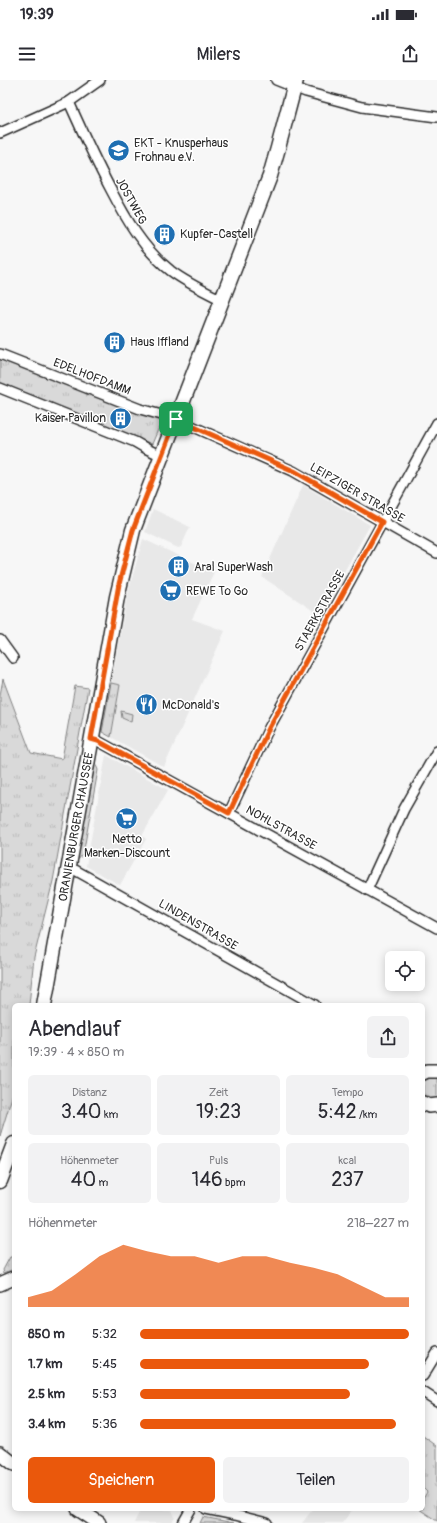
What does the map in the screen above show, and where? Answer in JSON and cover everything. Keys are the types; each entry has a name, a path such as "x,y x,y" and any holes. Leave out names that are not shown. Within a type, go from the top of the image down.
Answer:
{"main road":[{"name":"ORANIENBURGER CHAUSSEE","path":"44,1003 119,584 128,545 273,168 295,84"},
{"path":"0,1181 12,1149"}],"street":[{"path":"0,132 69,102 100,80"},
{"path":"276,80 295,84 306,92 362,107 437,117"},
{"name":"JOSTWEG","path":"69,102 124,216 138,237 170,270 190,284 222,300"},
{"name":"EDELHOFDAMM","path":"0,354 140,409 176,419"},
{"path":"0,388 135,442 162,456"},
{"name":"LEIPZIGER STRASSE","path":"176,419 294,471 437,553"},
{"name":"STAERKSTRASSE","path":"229,813 269,728 437,423"},
{"path":"0,640 13,658"},
{"name":"NOHLSTRASSE","path":"91,739 98,741 437,928"},
{"path":"367,890 404,809 437,751"},
{"name":"LINDENSTRASSE","path":"68,868 75,870 311,1003"},
{"path":"0,1284 12,1279"},
{"path":"425,1373 437,1353"},
{"path":"425,1393 437,1401"},
{"path":"0,1453 12,1462"},
{"path":"81,1511 99,1523"},
{"path":"183,1523 190,1511"},
{"path":"218,1511 267,1523"}],"shaded area":[{"path":"303,485 370,525 320,615 262,577"},
{"path":"153,509 190,527 181,547 178,548 145,532"},
{"path":"143,539 214,572 192,619 225,631 164,767 111,737 120,685 111,683 127,596"},
{"path":"106,755 168,790 142,836 146,839 120,885 86,866"},
{"path":"140,1511 172,1511 175,1517 172,1523 134,1523"},
{"path":"311,1511 351,1511 342,1523 302,1523"}],"green space":[{"path":"0,357 162,420 152,444 0,383"},
{"path":"3,679 31,753 62,759 75,686 88,688 53,881 34,957 29,1003 12,1003 12,1097 0,1136 0,695"},
{"path":"111,683 120,685 111,737 102,732"},
{"path":"121,711 132,714 131,722 122,718"},
{"path":"92,755 98,770 83,854 76,862"},
{"path":"437,1075 437,1100 425,1097 425,1078"},
{"path":"10,1257 12,1257 12,1270 4,1273 3,1270"},
{"path":"425,1437 437,1446 437,1521 422,1511 425,1511 425,1496 427,1492 425,1490"},
{"path":"203,1517 234,1523 200,1523"}],"place":[{"name":"EKT - Knusperhaus Frohnau e.V.","path":"118,150"},
{"name":"Kupfer-Castell","path":"164,234"},
{"name":"Haus Iffland","path":"115,342"},
{"name":"Kaiser Pavillon","path":"121,418"},
{"name":"Aral SuperWash","path":"178,567"},
{"name":"REWE To Go","path":"170,591"},
{"name":"McDonald's","path":"147,705"},
{"name":"Netto Marken-Discount","path":"127,818"}],"route":[{"path":"176,419 294,471 382,522 269,728 229,813 98,741 91,739 119,584 128,545 176,419"}]}
